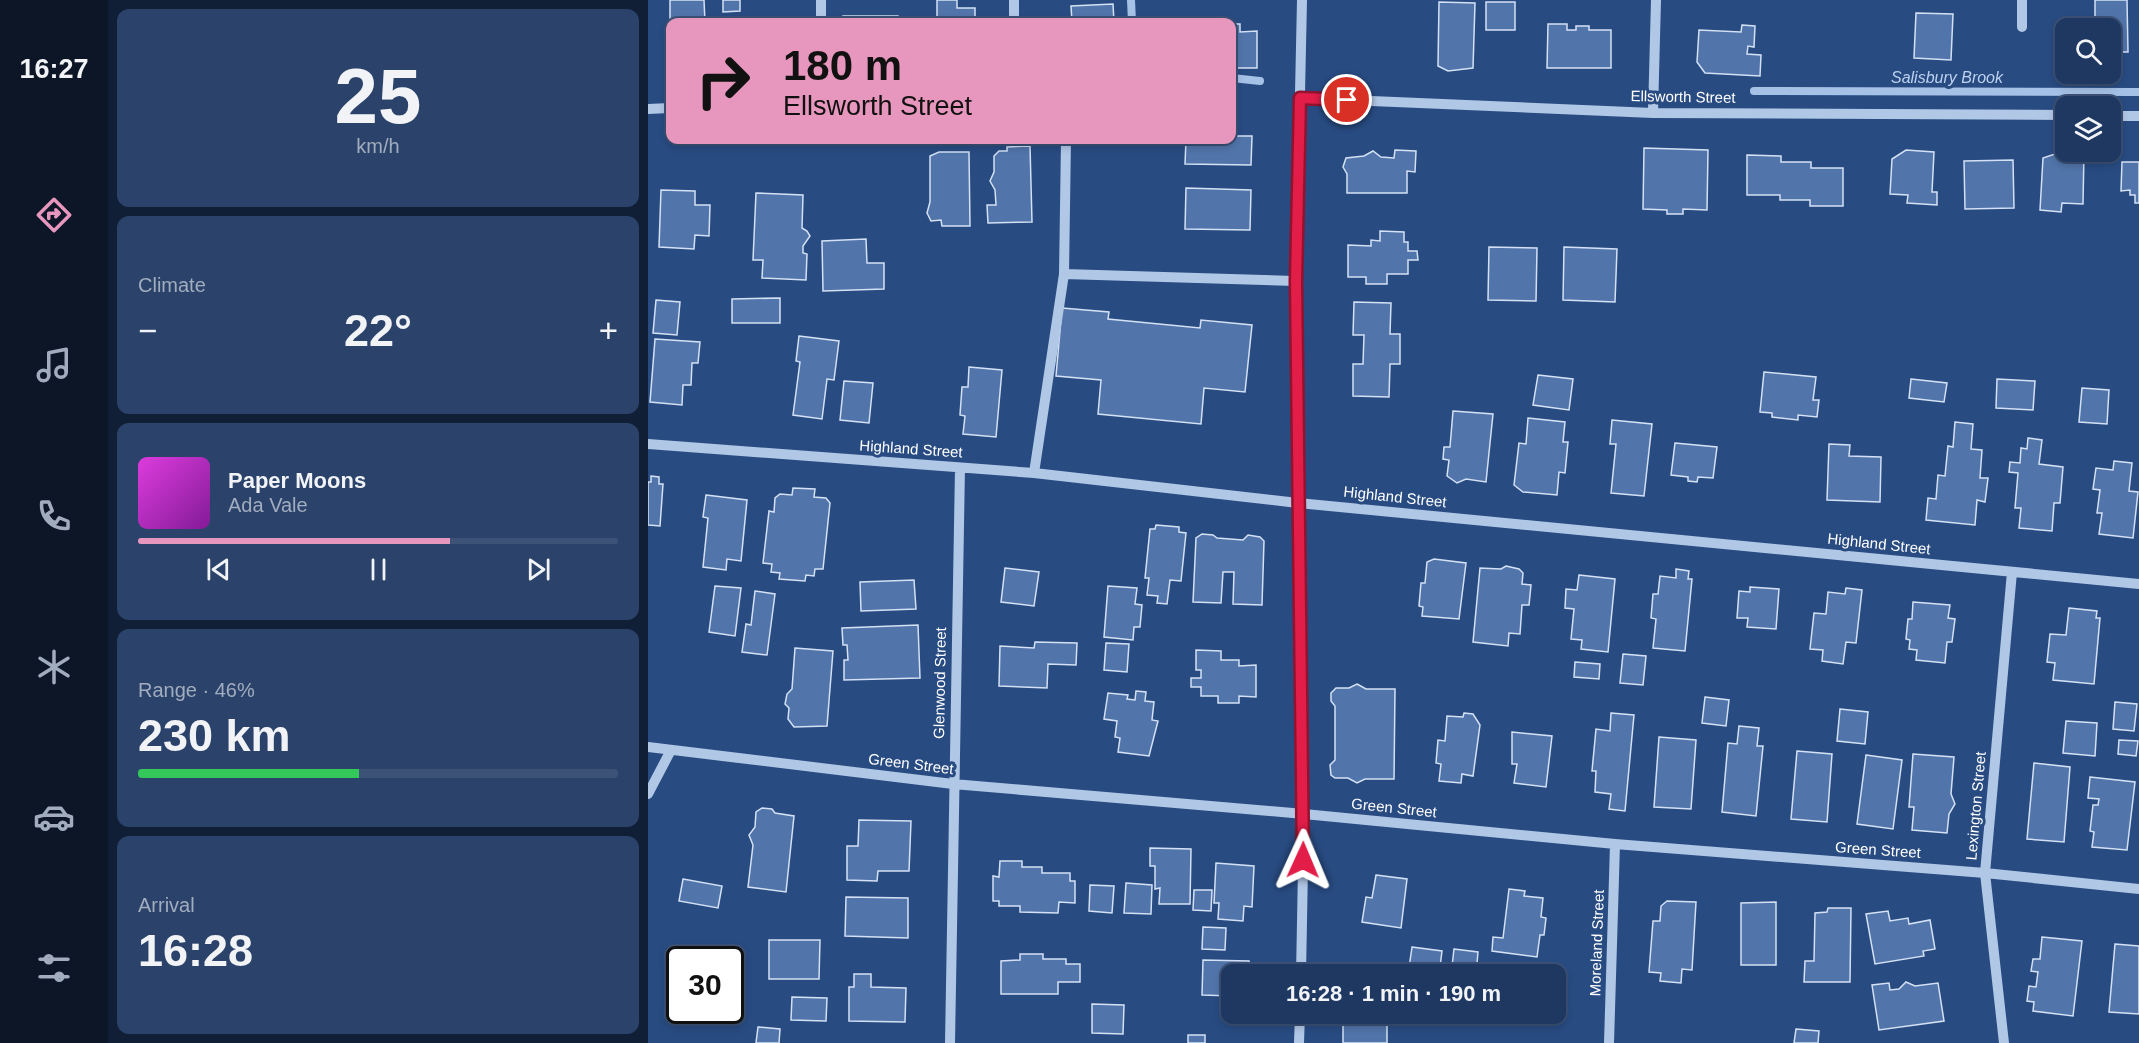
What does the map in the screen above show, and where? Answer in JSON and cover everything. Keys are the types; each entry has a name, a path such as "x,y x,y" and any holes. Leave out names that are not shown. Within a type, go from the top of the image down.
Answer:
{"street":[{"path":"821,0 821,18"},
{"path":"1014,0 1014,18"},
{"path":"1301,964 1304,814 1296,281 1302,0"},
{"path":"1653,112 1656,0"},
{"path":"2022,0 2022,27"},
{"name":"Ellsworth Street","path":"1300,98 1653,112 2055,115"},
{"path":"648,109 666,108"},
{"path":"2121,116 2139,116"},
{"path":"1034,473 1064,274 1066,144"},
{"path":"1064,274 1296,281"},
{"name":"Highland Street","path":"648,444 1034,473 1298,503 2139,584"},
{"name":"Glenwood Street","path":"951,1043 953,784 960,468"},
{"name":"Lexington Street","path":"2004,1043 1985,873 2012,572"},
{"name":"Green Street","path":"648,747 953,784 1304,814 1615,844 1985,873 2139,889"},
{"path":"648,794 671,750"},
{"name":"Moreland Street","path":"1609,1043 1615,844"},
{"path":"1299,1043 1300,1024"}],"building":[{"path":"670,0 704,0 705,18 670,18"},
{"path":"723,0 740,0 740,11 723,12"},
{"path":"937,0 957,0 957,8 975,8 975,18 937,18"},
{"path":"2095,0 2127,0 2128,52 2121,52 2121,18 2095,18"},
{"path":"1439,2 1475,3 1473,68 1448,71 1438,66"},
{"path":"1486,2 1515,2 1515,30 1486,30"},
{"path":"1113,4 1114,18 1072,18 1071,6"},
{"path":"1916,13 1953,14 1951,60 1914,58"},
{"path":"843,16 898,16 898,18 843,18"},
{"path":"1236,24 1240,24 1240,32 1257,31 1257,68 1236,68"},
{"path":"1548,24 1567,24 1567,30 1576,30 1576,26 1589,26 1589,30 1611,30 1611,68 1547,68"},
{"path":"1742,25 1755,26 1754,47 1748,46 1747,54 1761,55 1760,76 1705,73 1697,62 1699,30 1741,32"},
{"path":"1236,136 1252,136 1251,165 1185,164 1186,144 1236,144"},
{"path":"1030,146 1032,222 988,223 987,205 996,205 995,190 990,181 994,172 994,156 999,151 1007,151 1007,147"},
{"path":"1644,148 1708,150 1707,210 1683,209 1683,214 1667,214 1667,210 1643,209"},
{"path":"1395,150 1416,151 1415,172 1407,171 1407,193 1347,193 1347,174 1343,167 1346,158 1364,156 1373,151 1381,157 1394,158"},
{"path":"1906,150 1934,152 1932,192 1937,192 1937,205 1907,203 1908,195 1890,194 1892,159"},
{"path":"939,152 969,152 970,226 942,226 941,220 931,221 927,213 930,202 930,156"},
{"path":"2055,154 2055,162 2084,162 2083,204 2062,203 2061,212 2040,210 2043,158"},
{"path":"1747,155 1781,156 1781,162 1811,162 1811,168 1843,168 1843,206 1810,206 1810,200 1780,200 1780,195 1747,195"},
{"path":"2013,160 2014,208 1965,209 1964,161"},
{"path":"2122,162 2139,162 2139,203 2135,203 2135,195 2130,195 2130,190 2121,191"},
{"path":"1186,188 1251,190 1250,230 1185,229"},
{"path":"661,190 695,191 695,205 710,205 709,236 695,235 694,249 659,247"},
{"path":"756,193 803,195 802,228 810,236 803,246 803,253 807,254 806,280 762,278 763,260 753,260"},
{"path":"1380,231 1404,232 1404,242 1408,242 1408,251 1417,251 1418,260 1408,260 1408,274 1387,274 1387,284 1366,284 1366,277 1348,277 1348,245 1371,246 1371,240 1380,241"},
{"path":"866,239 867,263 884,263 884,289 823,291 822,241"},
{"path":"1489,247 1537,248 1536,301 1488,300"},
{"path":"1564,247 1617,249 1615,302 1563,300"},
{"path":"780,298 780,323 732,323 732,299"},
{"path":"656,300 680,302 677,335 653,333"},
{"path":"1354,302 1391,303 1390,334 1400,334 1400,364 1390,364 1389,397 1353,396 1353,364 1363,364 1364,335 1353,335"},
{"path":"1062,308 1109,312 1108,319 1200,328 1201,320 1252,325 1245,392 1204,388 1201,424 1098,414 1101,380 1056,376"},
{"path":"799,336 839,341 834,380 827,379 822,419 793,415 800,362 796,361"},
{"path":"655,339 700,342 698,363 692,363 691,385 683,385 682,405 650,402"},
{"path":"969,367 1002,370 996,437 963,434 965,416 960,415 962,387 968,387"},
{"path":"1764,372 1816,377 1813,400 1819,400 1817,417 1798,415 1798,420 1772,417 1772,413 1760,412"},
{"path":"1538,375 1573,379 1569,410 1533,405"},
{"path":"1911,379 1947,383 1944,402 1909,398"},
{"path":"1997,379 2035,381 2033,410 1996,408"},
{"path":"844,381 873,383 869,423 840,420"},
{"path":"2082,388 2109,390 2107,424 2079,422"},
{"path":"1453,411 1493,414 1486,482 1466,479 1457,483 1447,476 1449,460 1443,459 1444,447 1450,447"},
{"path":"1528,418 1565,422 1563,442 1568,442 1565,473 1559,472 1557,495 1523,492 1514,485 1519,443 1526,444"},
{"path":"1612,420 1652,424 1644,496 1611,493 1616,444 1610,444"},
{"path":"1955,422 1973,424 1971,449 1982,450 1980,478 1988,478 1985,502 1977,500 1975,525 1926,520 1928,498 1936,499 1938,475 1945,476 1948,446 1953,447"},
{"path":"2028,438 2042,440 2039,464 2063,467 2060,503 2054,503 2052,531 2019,528 2021,508 2015,508 2018,473 2009,472 2010,462 2020,463 2021,448 2027,449"},
{"path":"1675,443 1717,447 1713,478 1698,477 1697,482 1688,481 1688,477 1671,475"},
{"path":"1829,444 1850,445 1849,456 1881,457 1880,502 1827,500"},
{"path":"2114,461 2132,463 2129,491 2138,492 2133,538 2099,534 2102,513 2097,513 2100,490 2093,489 2096,468 2113,470"},
{"path":"651,476 659,477 659,484 663,484 660,526 648,525 648,482 651,482"},
{"path":"793,488 815,489 814,497 826,498 830,503 823,569 815,569 814,576 806,575 805,581 779,579 780,573 771,572 772,564 763,563 769,511 774,512 775,498 780,494 792,495"},
{"path":"706,495 747,500 741,561 727,559 726,570 703,567 708,518 703,517"},
{"path":"1156,525 1179,527 1179,532 1186,533 1181,581 1170,580 1167,604 1157,603 1158,596 1147,595 1149,578 1145,578 1150,529 1155,529"},
{"path":"1202,534 1243,540 1248,535 1260,537 1264,541 1262,605 1233,604 1234,572 1223,572 1221,603 1193,602 1196,538"},
{"path":"1434,559 1466,563 1459,619 1422,616 1423,607 1419,606 1421,583 1425,583 1427,562"},
{"path":"1506,566 1519,569 1523,573 1522,584 1531,585 1529,605 1522,605 1520,634 1509,633 1508,646 1473,642 1480,568 1501,569"},
{"path":"1005,568 1039,572 1034,606 1001,602"},
{"path":"1676,569 1689,571 1688,579 1692,579 1685,651 1653,648 1656,619 1651,618 1653,594 1658,594 1660,576 1676,578"},
{"path":"1579,575 1615,579 1608,652 1581,649 1582,640 1571,639 1574,609 1565,608 1566,589 1577,590"},
{"path":"914,580 916,609 861,611 860,582"},
{"path":"715,586 741,588 735,636 709,632"},
{"path":"1108,586 1137,588 1135,604 1142,605 1140,627 1134,627 1133,640 1104,637"},
{"path":"1750,587 1779,589 1776,629 1747,627 1748,618 1737,618 1739,591 1750,592"},
{"path":"1846,588 1862,590 1856,643 1846,642 1843,664 1822,661 1823,650 1810,649 1814,613 1826,614 1828,592 1845,594"},
{"path":"755,591 775,594 767,655 742,652 746,624 751,625"},
{"path":"1913,602 1950,605 1948,618 1955,619 1952,642 1947,642 1945,663 1916,660 1917,650 1909,649 1910,640 1906,639 1908,619 1912,619"},
{"path":"2069,608 2097,611 2096,618 2100,618 2094,684 2053,680 2055,663 2047,662 2050,634 2066,635"},
{"path":"918,625 920,678 844,680 844,660 848,660 847,645 843,645 842,628"},
{"path":"1035,642 1077,643 1076,665 1048,664 1047,688 999,686 1000,646 1034,648"},
{"path":"1106,643 1129,644 1127,672 1104,670"},
{"path":"795,648 833,651 827,726 794,727 788,719 789,708 785,704 787,694 792,689"},
{"path":"1196,650 1221,651 1221,660 1239,660 1239,666 1256,665 1256,697 1239,696 1239,703 1218,703 1218,696 1201,696 1201,687 1191,687 1191,678 1201,678 1201,670 1196,670"},
{"path":"1623,654 1646,656 1643,685 1620,683"},
{"path":"1575,662 1600,664 1599,679 1574,677"},
{"path":"1357,684 1366,689 1395,689 1394,779 1365,779 1357,783 1348,778 1335,778 1331,775 1330,765 1335,760 1335,706 1331,701 1331,693 1336,688 1349,688"},
{"path":"1136,691 1146,692 1145,701 1154,702 1152,720 1158,721 1149,756 1118,752 1120,738 1115,737 1117,721 1104,719 1108,693 1128,695 1127,699 1135,700"},
{"path":"1705,697 1729,700 1726,726 1702,723"},
{"path":"2115,702 2137,704 2134,731 2113,729"},
{"path":"1840,709 1868,712 1865,744 1837,741"},
{"path":"1464,713 1473,714 1480,725 1473,776 1462,774 1461,783 1439,781 1441,764 1436,763 1438,740 1445,741 1447,716 1463,717"},
{"path":"1611,713 1634,715 1625,811 1609,809 1611,794 1595,792 1596,771 1592,771 1596,729 1610,731"},
{"path":"2066,721 2097,723 2095,756 2063,753"},
{"path":"1739,726 1759,728 1757,746 1763,746 1756,816 1722,812 1728,743 1737,744"},
{"path":"1512,732 1552,736 1546,787 1514,783 1517,764 1512,764"},
{"path":"1659,737 1696,740 1691,809 1654,807"},
{"path":"2119,740 2138,741 2136,756 2118,754"},
{"path":"1797,751 1832,754 1827,822 1791,819"},
{"path":"1913,754 1954,757 1951,794 1955,804 1949,814 1947,833 1912,830 1914,807 1909,807"},
{"path":"1866,755 1902,760 1893,829 1857,824"},
{"path":"2034,763 2070,767 2064,842 2027,839"},
{"path":"2090,777 2135,782 2127,850 2092,847 2094,832 2090,831 2093,805 2098,805 2099,799 2088,798"},
{"path":"762,808 794,816 786,892 748,887 753,845 749,835 755,827 756,812"},
{"path":"859,820 911,821 909,871 878,871 877,881 847,880 847,846 858,846"},
{"path":"1150,848 1191,849 1190,904 1159,904 1160,888 1155,889 1155,866 1150,866"},
{"path":"1000,861 1022,861 1022,867 1042,867 1042,873 1070,873 1070,881 1075,881 1075,903 1059,902 1058,913 1020,912 1020,906 999,906 999,901 993,901 993,876 999,877"},
{"path":"1216,863 1254,866 1252,907 1244,906 1243,921 1218,919 1219,903 1214,903"},
{"path":"1376,875 1407,879 1401,928 1362,922 1366,897 1372,898"},
{"path":"683,879 722,886 718,908 679,901"},
{"path":"1126,883 1152,885 1151,914 1124,913"},
{"path":"1090,885 1114,886 1112,913 1089,911"},
{"path":"1509,889 1525,891 1524,896 1543,898 1541,917 1546,918 1544,935 1540,935 1537,957 1492,951 1493,937 1503,938"},
{"path":"1194,890 1212,890 1211,911 1193,910"},
{"path":"846,897 908,898 908,938 845,936"},
{"path":"1667,901 1696,902 1692,970 1682,969 1681,983 1660,981 1661,973 1649,972 1653,921 1660,921 1661,906"},
{"path":"1776,902 1776,965 1741,965 1741,903"},
{"path":"1828,908 1851,908 1850,982 1804,982 1805,961 1814,961 1815,913 1827,912"},
{"path":"1888,911 1890,921 1908,918 1909,924 1930,920 1935,949 1923,951 1924,956 1875,964 1866,914"},
{"path":"1203,927 1226,928 1225,950 1202,949"},
{"path":"2042,937 2082,941 2073,1016 2033,1011 2034,1002 2027,1001 2029,986 2036,987 2038,972 2031,971 2033,959 2040,959"},
{"path":"769,940 820,940 819,979 769,979"},
{"path":"2115,944 2139,946 2139,1014 2109,1012"},
{"path":"1412,947 1442,951 1440,964 1410,964"},
{"path":"1454,949 1478,952 1477,964 1452,964"},
{"path":"1020,954 1043,954 1043,959 1066,959 1066,964 1080,964 1080,982 1058,982 1058,994 1001,994 1001,961 1020,960"},
{"path":"1203,960 1249,961 1249,964 1221,964 1221,996 1202,995"},
{"path":"854,974 871,974 871,987 906,988 905,1022 849,1021 849,987 854,987"},
{"path":"1906,982 1915,986 1938,983 1944,1021 1879,1030 1872,985 1889,983 1890,990 1899,989"},
{"path":"792,997 827,998 826,1021 791,1020"},
{"path":"1092,1004 1124,1005 1123,1034 1092,1033"},
{"path":"1343,1024 1387,1024 1387,1043 1343,1043"},
{"path":"758,1027 780,1029 779,1043 756,1043"},
{"path":"1796,1029 1819,1031 1818,1043 1794,1043"},
{"path":"1188,1035 1205,1035 1205,1043 1188,1043"}],"waterway":[{"name":"Salisbury Brook","path":"1131,0 1132,18"},
{"name":"Salisbury Brook","path":"1236,78 1260,81"},
{"name":"Salisbury Brook","path":"1754,91 2139,92"}],"route":[{"path":"1303,860 1296,281 1300,98 1347,100"}]}
